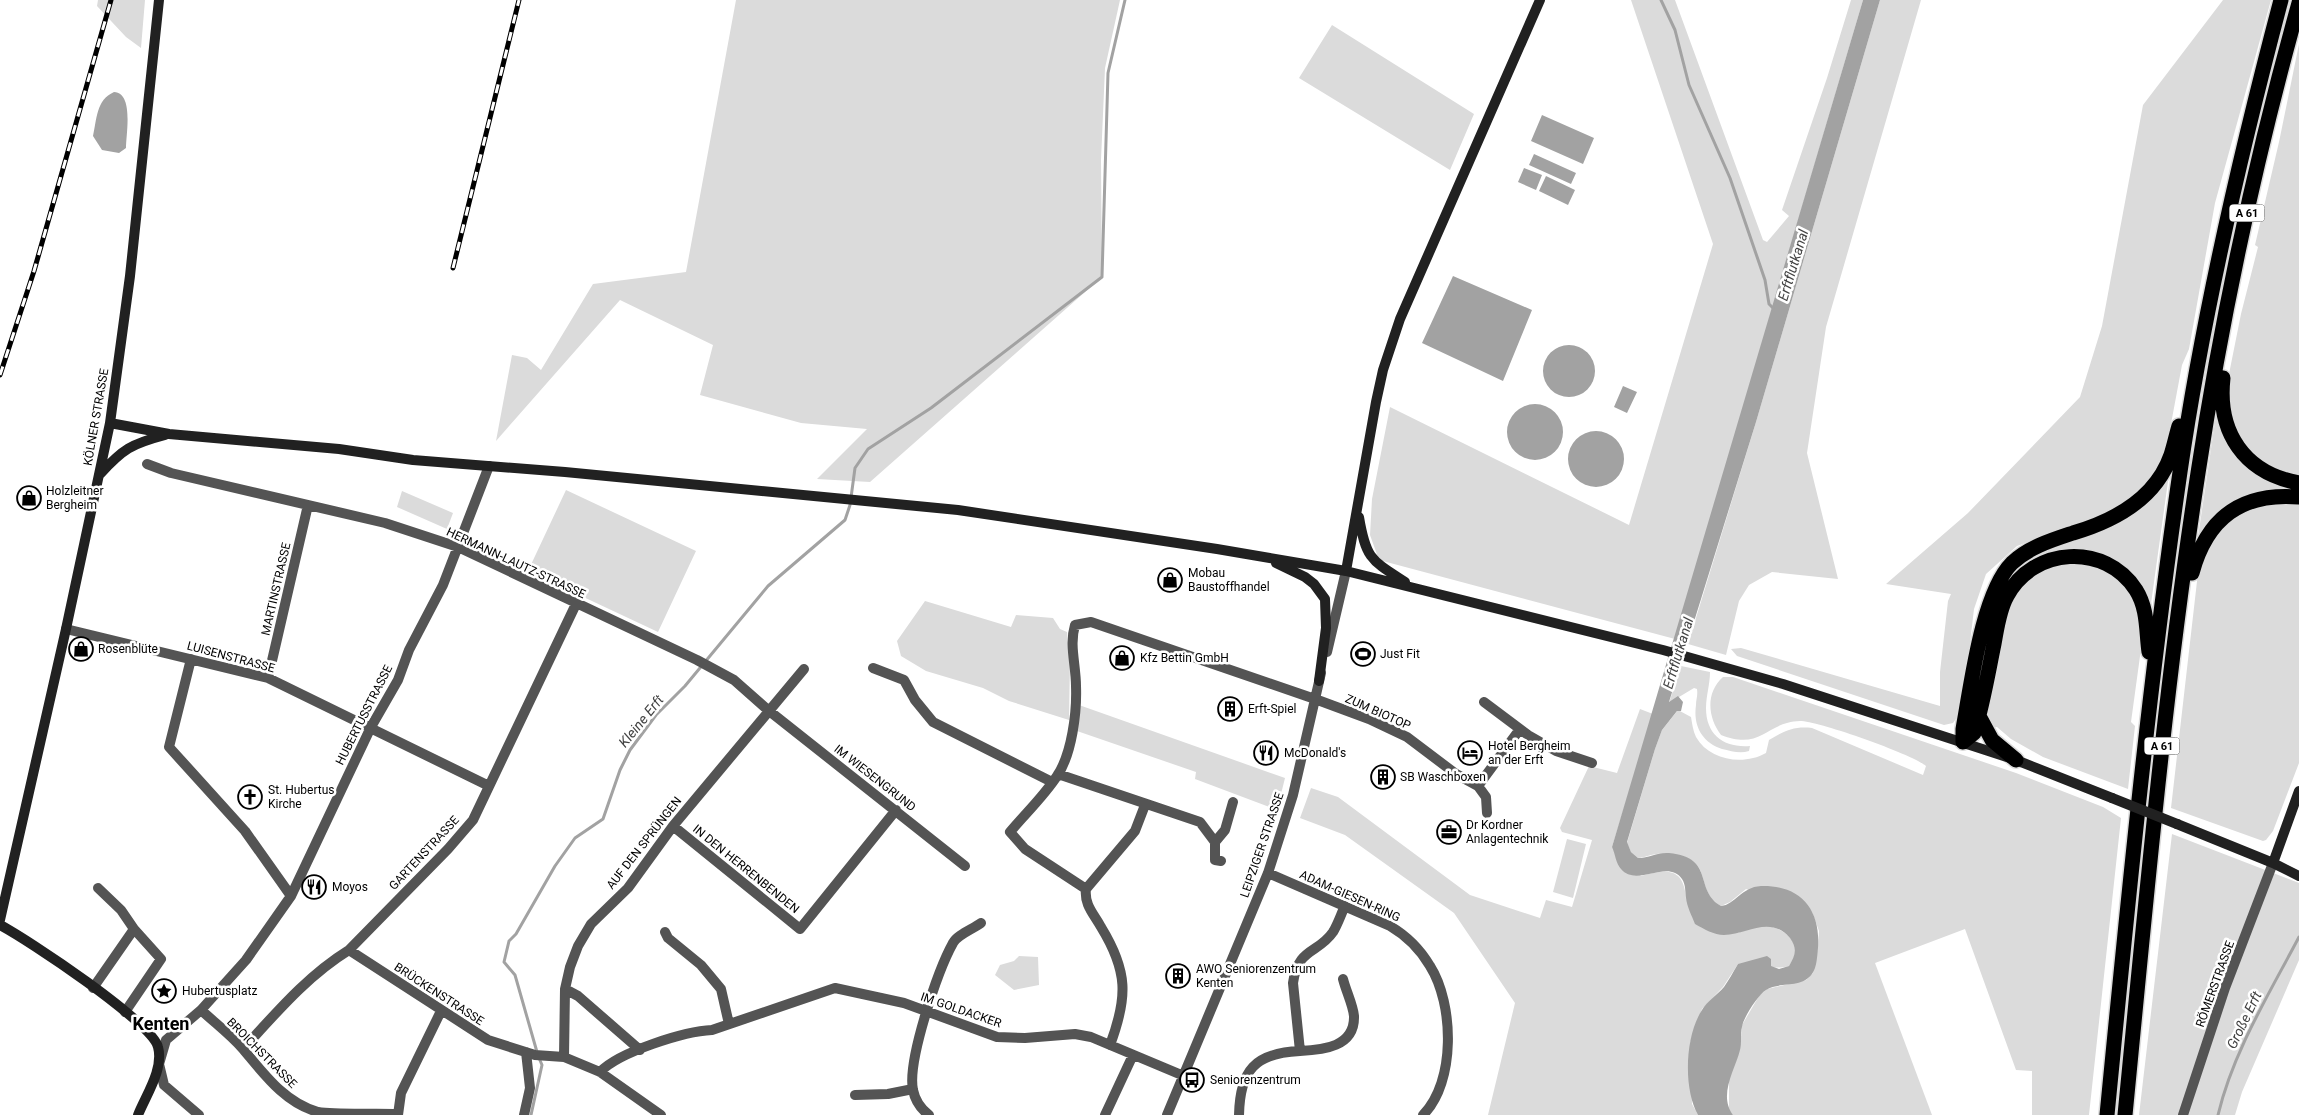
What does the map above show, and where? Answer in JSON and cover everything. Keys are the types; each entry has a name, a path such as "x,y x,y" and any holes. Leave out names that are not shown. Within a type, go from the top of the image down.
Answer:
{"highway":[{"name":"A 61","path":"2107,1115 2152,674 2193,392 2238,168 2281,0"},
{"name":"A 61","path":"2125,1115 2165,722 2198,473 2222,333 2245,220 2274,94 2299,3"},
{"path":"2222,333 2224,362 2221,391 2223,412 2230,436 2244,455 2262,470 2299,484"},
{"path":"1963,742 1963,729 1984,626 1992,596 2004,574 2012,563 2034,548 2048,541 2104,522 2139,500 2164,469 2170,456 2181,415 2193,392"},
{"path":"2180,604 2198,553 2207,536 2218,522 2235,509 2254,500 2275,496 2299,497"},
{"path":"1963,742 1974,733 1980,716 1998,622 2006,597 2023,576 2033,568 2051,559 2068,556 2090,557 2113,567 2132,584 2140,597 2144,609 2152,674"},
{"path":"1980,716 1992,740 2016,760"}],"main road":[{"name":"KÖLNER STRASSE","path":"0,920 66,629 110,423 134,241 159,0"},
{"path":"1346,571 1376,402 1383,370 1400,319 1540,0"},
{"path":"110,423 169,434 339,449 412,460 958,510 1217,549 1346,571 1693,658 1783,684 2016,760 2273,863 2299,876"},
{"path":"99,475 124,450 137,442 169,434"},
{"path":"1357,509 1363,543 1370,558 1411,586"},
{"path":"1264,558 1305,577 1314,584 1325,599 1326,628 1320,682"},
{"path":"2273,863 2299,791"},
{"path":"0,925 52,958 93,988 125,1012 156,1040 159,1064 138,1115"}],"street":[{"name":"HERMANN-LAUTZ-STRASSE","path":"147,464 171,473 385,523 458,548 714,668 734,680 768,710"},
{"name":"HUBERTUSSTRASSE","path":"202,1010 246,960 291,896 371,726 398,680 409,650 443,585 489,466"},
{"name":"MARTINSTRASSE","path":"268,678 308,505"},
{"name":"LEIPZIGER STRASSE","path":"1167,1115 1268,873 1293,795 1346,571"},
{"name":"GARTENSTRASSE","path":"243,1049 304,983 330,962 349,950 448,849 473,820 576,604"},
{"name":"ZUM BIOTOP","path":"1055,778 1069,746 1077,702 1076,672 1071,638 1075,625 1091,622 1369,719 1407,737 1456,774 1478,786"},
{"name":"LUISENSTRASSE","path":"66,629 268,678 371,726 489,786"},
{"path":"191,659 169,747 245,831 291,896"},
{"path":"873,668 904,680 915,700 933,722 1055,778 1200,822 1215,842 1216,860 1221,862"},
{"name":"AUF DEN SPRÜNGEN","path":"564,1057 565,989 578,946 591,924 628,888 673,826 768,710 804,670"},
{"path":"1484,702 1520,729 1556,751 1592,763"},
{"name":"IM WIESENGRUND","path":"768,710 966,866"},
{"path":"1488,812 1486,797 1478,786 1520,729"},
{"path":"1055,778 1010,832 1025,849 1086,889"},
{"path":"1215,842 1225,830 1234,802"},
{"path":"1110,1045 1120,1018 1123,1001 1122,978 1113,950 1088,906 1085,898 1086,889 1135,831 1145,805"},
{"name":"IN DEN HERRENBENDEN","path":"673,826 800,929 896,810"},
{"name":"RÖMERSTRASSE","path":"2183,1115 2225,988 2273,863"},
{"name":"ADAM-GIESEN-RING","path":"1268,873 1375,918 1405,935 1431,967 1438,982 1446,1022 1447,1058 1438,1094 1423,1115"},
{"path":"98,888 121,910 134,930 161,959 125,1012"},
{"path":"1300,1051 1293,983 1294,973 1297,964 1308,952 1334,932 1345,906"},
{"path":"929,1115 917,1101 912,1089 912,1072 925,1012 954,941 981,924"},
{"path":"93,988 134,930"},
{"path":"665,932 668,938 701,965 721,989 729,1024"},
{"name":"BRÜCKENSTRASSE","path":"349,950 488,1040 530,1053 550,1057 564,1057"},
{"path":"1239,1115 1239,1101 1245,1077 1267,1056 1281,1052 1338,1046 1351,1034 1354,1016 1343,979"},
{"name":"IM GOLDACKER","path":"600,1072 608,1064 640,1050 694,1031 712,1030 835,988 904,1003 997,1037 1017,1038 1076,1034 1110,1045 1184,1076"},
{"path":"565,989 578,996 640,1050"},
{"path":"199,1115 168,1090 159,1064 166,1040 202,1010"},
{"name":"BROICHSTRASSE","path":"202,1010 243,1049 253,1063 287,1096 303,1107 320,1112 398,1114"},
{"path":"398,1114 401,1093 441,1011"},
{"path":"524,1115 530,1088 530,1053"},
{"path":"1106,1115 1133,1056"},
{"path":"564,1057 600,1072 661,1115"},
{"path":"855,1095 888,1094 912,1089"}],"shaded area":[{"path":"98,0 145,0 141,48 126,37 97,6"},
{"path":"736,0 1120,0 1105,68 1101,160 1102,277 870,482 817,479 867,429 801,423 700,395 713,345 620,300 496,441 512,355 527,358 541,370 593,284 686,272"},
{"path":"1631,0 1675,0 1763,240 1767,242 1789,216 1782,210 1827,78 1851,0 1863,0 1675,639 1379,560 1370,535 1372,499 1390,407 1629,525 1713,244"},
{"path":"1880,0 1921,0 1826,327 1807,453 1838,579 1772,572 1749,585 1739,601 1726,655 1688,644 1756,422"},
{"path":"2223,0 2271,0 2215,203 2189,349 2182,365 2165,456 2151,479 2135,495 2114,510 2017,546 1986,574 1974,609 1964,694 1958,716 1953,723 1944,725 1737,656 1731,649 1741,648 1940,706 1940,672 1948,601 1951,594 1886,584 1968,513 2080,397 2102,326 2143,105"},
{"path":"1332,25 1474,114 1450,170 1299,78"},
{"path":"2299,44 2299,479 2265,466 2238,440 2228,398 2229,374 2241,314 2258,247 2255,245"},
{"path":"2216,415 2224,432 2299,493 2267,493 2198,537"},
{"path":"2170,467 2150,611 2102,556 2022,571 1969,722 1989,622 2004,581 2025,558 2093,531"},
{"path":"566,490 696,551 658,632 528,571"},
{"path":"402,491 453,513 447,529 397,507"},
{"path":"2299,502 2299,763 2273,831 2263,841 2171,808 2199,564 2223,522 2257,505"},
{"path":"2081,560 2111,571 2134,595 2144,627 2131,722 2135,726 2128,789 2043,757 2011,739 1997,727 1989,728 1985,710 2002,622 2017,588 2048,565"},
{"path":"925,601 1011,627 1016,615 1053,618 1060,629 1067,632 1070,662 1069,720 1009,701 983,688 926,671 901,656 897,641"},
{"path":"1681,666 1710,672 1706,708 1709,726 1718,738 1732,745 1750,746 1749,751 1739,752 1722,749 1704,738 1700,732 1695,713 1697,689 1694,688 1669,703"},
{"path":"1723,677 1733,677 2016,773 2103,807 2121,818 2089,1115 2032,1115 2032,1071 2016,1070 1965,929 1875,963 1932,1115 1733,1115 1729,1111 1729,1076 1740,1049 1742,1025 1759,996 1767,989 1806,980 1813,973 1819,931 1812,912 1746,889 1730,902 1721,906 1712,898 1698,866 1691,860 1679,856 1658,854 1638,858 1631,852 1627,843 1662,730 1678,710 1691,717 1696,737 1709,751 1718,756 1737,760 1757,757 1766,753 1769,740 1784,732 1800,728 1812,728 1923,775 1926,766 1885,746 1810,722 1789,723 1746,740 1721,735 1713,721 1710,706 1713,690"},
{"path":"1079,705 1285,778 1277,810 1195,779 1196,772 1077,731"},
{"path":"1640,709 1653,714 1612,847 1641,876 1666,872 1678,876 1685,889 1686,899 1738,933 1758,926 1773,927 1780,930 1794,943 1796,949 1795,956 1789,966 1784,967 1738,964 1723,987 1702,1009 1690,1043 1692,1104 1698,1115 1488,1115 1515,1003 1454,913 1345,835 1300,818 1311,788 1338,797 1470,895 1540,918 1546,900 1572,907 1592,840 1562,832 1560,828 1589,766 1617,773"},
{"path":"2172,834 2299,883 2299,960 2242,1092 2235,1115 2139,1115"},
{"path":"1567,839 1586,844 1573,898 1553,892"},
{"path":"1019,956 1038,957 1039,985 1014,990 995,975 1000,965 1014,961"}],"water":[{"name":"Erftflutkanal","path":"1863,0 1880,0 1756,422 1669,702 1678,696 1683,702 1681,711 1677,711 1662,730 1627,842 1631,852 1638,858 1669,853 1684,856 1693,861 1699,867 1708,891 1721,906 1730,903 1748,889 1761,886 1775,887 1797,895 1812,911 1816,922 1818,948 1816,965 1812,974 1802,982 1772,987 1766,990 1755,1002 1745,1018 1741,1030 1740,1050 1727,1091 1729,1107 1733,1115 1698,1115 1690,1091 1688,1062 1692,1034 1702,1010 1724,987 1738,964 1767,956 1771,959 1771,966 1779,969 1789,966 1795,949 1790,938 1775,928 1759,928 1720,935 1702,928 1695,924 1687,905 1684,884 1676,873 1669,871 1635,876 1628,874 1619,867 1612,847"},
{"path":"114,92 120,94 124,99 128,115 126,148 119,153 102,150 93,136 100,105 108,95"},
{"path":"1542,115 1594,138 1583,164 1531,141"},
{"path":"1534,154 1576,173 1571,184 1529,165"},
{"path":"1524,168 1542,175 1536,190 1518,182"},
{"path":"1546,176 1575,190 1568,205 1539,191"},
{"path":"1453,276 1532,310 1503,381 1422,343"},
{"path":"1564,345 1574,345 1588,352 1595,366 1595,376 1588,390 1574,397 1564,397 1554,393 1547,386 1543,376 1543,366 1547,356 1554,349"},
{"path":"1623,386 1637,392 1627,413 1614,407"},
{"path":"1529,404 1541,404 1555,412 1563,426 1561,443 1555,452 1541,460 1529,460 1519,455 1512,448 1507,438 1507,426 1512,416 1519,409"},
{"path":"1590,431 1602,431 1616,439 1624,453 1622,470 1616,479 1602,487 1590,487 1580,482 1573,475 1568,465 1568,453 1573,443 1580,436"}],"waterway":[{"name":"Kleine Erft","path":"537,1052 515,975 504,962 509,941 516,934 555,866 575,838 603,819 620,770 630,750 656,715 685,686 768,586 845,520 850,505 855,468 868,449 931,408 1102,277 1108,73 1125,0"},
{"name":"Erftflutkanal","path":"1661,0 1675,30 1689,85 1730,178 1765,280 1769,304 1773,308"},
{"name":"Große Erft","path":"2218,1115 2242,1046 2299,937"},
{"name":"Kleine Erft","path":"531,1115 542,1065 539,1058"}],"railway":[{"path":"0,375 34,271 111,0"},
{"path":"453,268 519,0"}],"place":[{"name":"Holzleitner Bergheim","path":"29,498"},
{"name":"Mobau Baustoffhandel","path":"1170,580"},
{"name":"Rosenblüte","path":"81,649"},
{"name":"Just Fit","path":"1363,654"},
{"name":"Kfz Bettin GmbH","path":"1122,658"},
{"name":"Erft-Spiel","path":"1230,709"},
{"name":"McDonald's","path":"1266,753"},
{"name":"Hotel Bergheim an der Erft","path":"1470,753"},
{"name":"SB Waschboxen","path":"1383,777"},
{"name":"St. Hubertus Kirche","path":"250,797"},
{"name":"Dr Kordner Anlagentechnik","path":"1449,832"},
{"name":"Moyos","path":"314,887"},
{"name":"AWO Seniorenzentrum Kenten","path":"1178,976"},
{"name":"Hubertusplatz","path":"164,991"},
{"name":"Seniorenzentrum","path":"1192,1080"}],"district":[{"name":"Kenten","path":"161,1023"}]}
